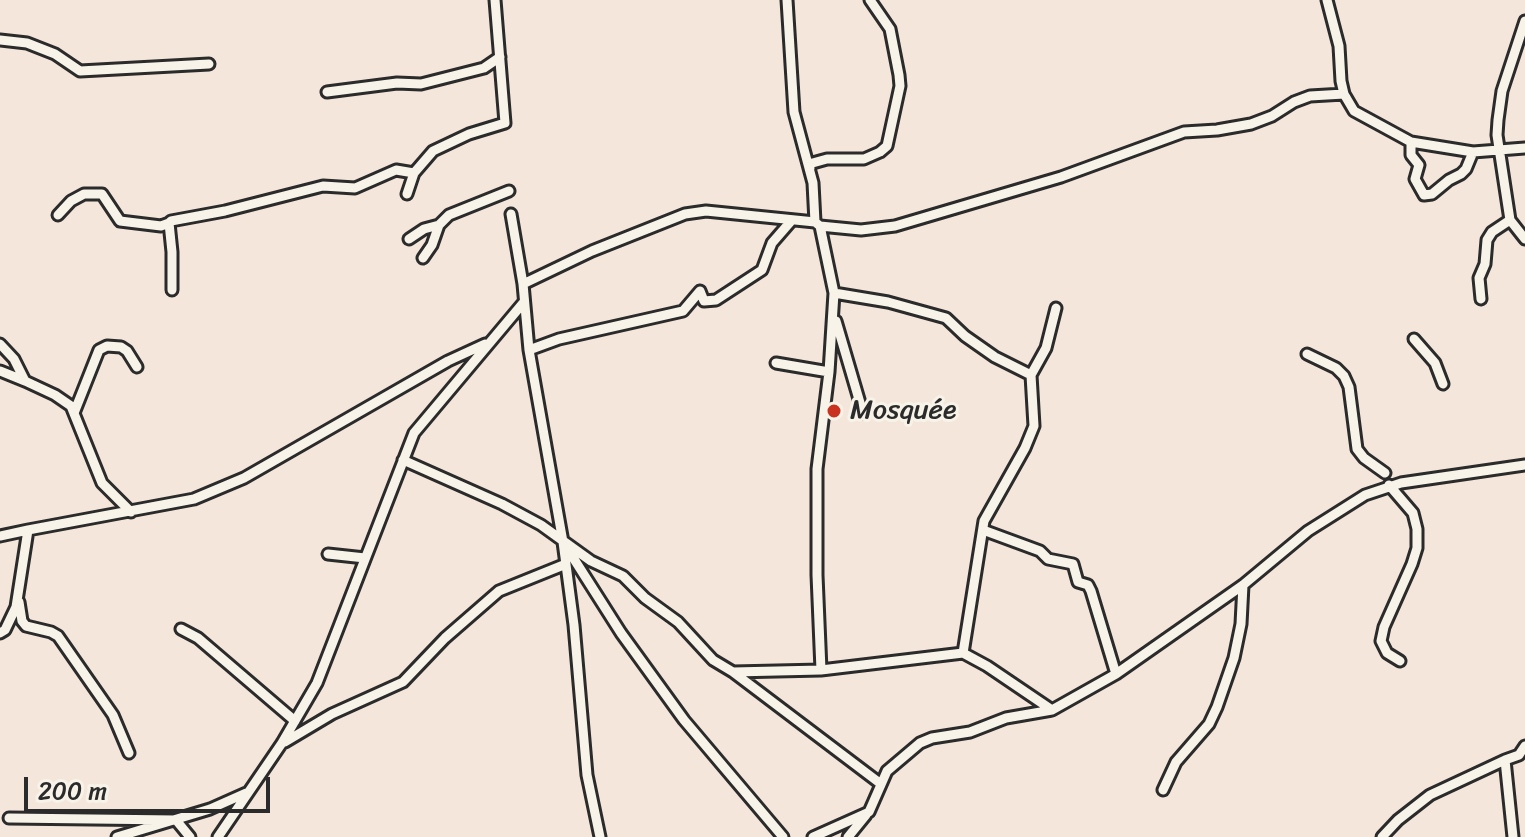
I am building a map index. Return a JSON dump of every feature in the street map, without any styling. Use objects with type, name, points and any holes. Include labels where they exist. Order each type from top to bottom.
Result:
[{"type":"street","points":[[407,194],[414,173],[436,149],[469,134],[505,123],[495,0]]},
{"type":"street","points":[[787,0],[794,112],[813,183]]},
{"type":"street","points":[[821,670],[817,469],[829,372],[834,293],[818,224],[809,164],[827,159],[864,159],[883,150],[889,140],[900,86],[899,75],[890,29],[870,0]]},
{"type":"street","points":[[1327,0],[1339,46],[1344,94],[1354,111],[1411,142],[1473,152],[1525,148]]},
{"type":"street","points":[[1525,21],[1502,91],[1497,135],[1510,220],[1525,239]]},
{"type":"street","points":[[0,40],[27,43],[55,54],[80,71],[209,64]]},
{"type":"street","points":[[327,92],[397,83],[421,84],[484,68],[500,57]]},
{"type":"street","points":[[523,284],[605,245],[685,214],[706,211],[861,230],[895,226],[1061,177],[1184,132],[1251,124],[1310,96],[1344,94]]},
{"type":"street","points":[[1411,142],[1411,155],[1419,165],[1415,179],[1424,195],[1432,194],[1461,174],[1473,152]]},
{"type":"street","points":[[58,215],[71,201],[84,194],[102,194],[120,221],[161,226],[323,186],[355,188],[396,170],[414,173]]},
{"type":"street","points":[[423,258],[432,245],[439,225],[449,215],[509,191]]},
{"type":"street","points":[[511,214],[523,284],[529,350],[563,542],[574,625],[587,775],[600,837]]},
{"type":"street","points":[[529,350],[559,339],[683,311],[700,291],[704,301],[716,300],[762,270],[772,243],[792,220]]},
{"type":"street","points":[[1481,299],[1479,278],[1485,264],[1487,240],[1492,232],[1510,220]]},
{"type":"street","points":[[169,223],[172,290]]},
{"type":"street","points":[[409,239],[424,229],[439,225]]},
{"type":"street","points":[[834,293],[888,302],[946,318],[995,357],[1031,375]]},
{"type":"street","points":[[218,837],[282,743],[327,660],[414,433],[524,302]]},
{"type":"street","points":[[963,653],[988,511],[1025,448],[1034,426],[1031,375],[1046,348],[1056,308]]},
{"type":"street","points":[[834,314],[863,413]]},
{"type":"street","points":[[1414,339],[1435,363],[1443,384]]},
{"type":"street","points":[[0,536],[194,499],[244,478],[448,361],[488,343]]},
{"type":"street","points":[[0,344],[14,359],[25,381]]},
{"type":"street","points":[[74,413],[99,350],[107,346],[121,347],[137,367]]},
{"type":"street","points":[[1307,354],[1336,368],[1344,376],[1349,387],[1357,449],[1385,473]]},
{"type":"street","points":[[776,363],[829,372]]},
{"type":"street","points":[[0,371],[55,395],[71,406],[102,483],[131,512]]},
{"type":"street","points":[[403,460],[502,504],[541,525],[591,561],[623,576],[645,598],[678,622],[713,660],[881,784]]},
{"type":"street","points":[[848,837],[869,812],[887,771],[920,743],[970,732],[1006,718],[1052,710],[1116,674],[1243,585],[1308,531],[1365,495],[1389,485],[1525,465]]},
{"type":"street","points":[[1389,485],[1406,502],[1417,529],[1414,556],[1381,641],[1387,653],[1400,661]]},
{"type":"street","points":[[0,633],[10,621],[19,595],[28,530]]},
{"type":"street","points":[[983,530],[1040,551],[1048,559],[1073,564],[1078,582],[1088,585],[1091,591],[1116,674]]},
{"type":"street","points":[[563,542],[621,633],[684,720],[783,837]]},
{"type":"street","points":[[328,554],[365,558]]},
{"type":"street","points":[[282,743],[332,714],[403,682],[445,638],[499,591],[566,564]]},
{"type":"street","points":[[1163,790],[1176,762],[1209,724],[1217,707],[1234,658],[1241,624],[1243,585]]},
{"type":"street","points":[[19,595],[22,621],[26,626],[58,636],[113,715],[129,753]]},
{"type":"street","points":[[181,629],[198,638],[295,721]]},
{"type":"street","points":[[733,672],[821,670],[963,653],[1052,710]]},
{"type":"street","points":[[1382,837],[1430,795],[1519,755],[1525,746]]},
{"type":"street","points":[[1505,760],[1513,837]]},
{"type":"street","points":[[117,837],[210,809],[247,792]]},
{"type":"street","points":[[813,837],[869,812]]},
{"type":"street","points":[[9,818],[176,820],[190,837]]},
{"type":"street","points":[[121,818],[134,830]]},
{"type":"place","name":"Mosquée","points":[[834,411]]}]
